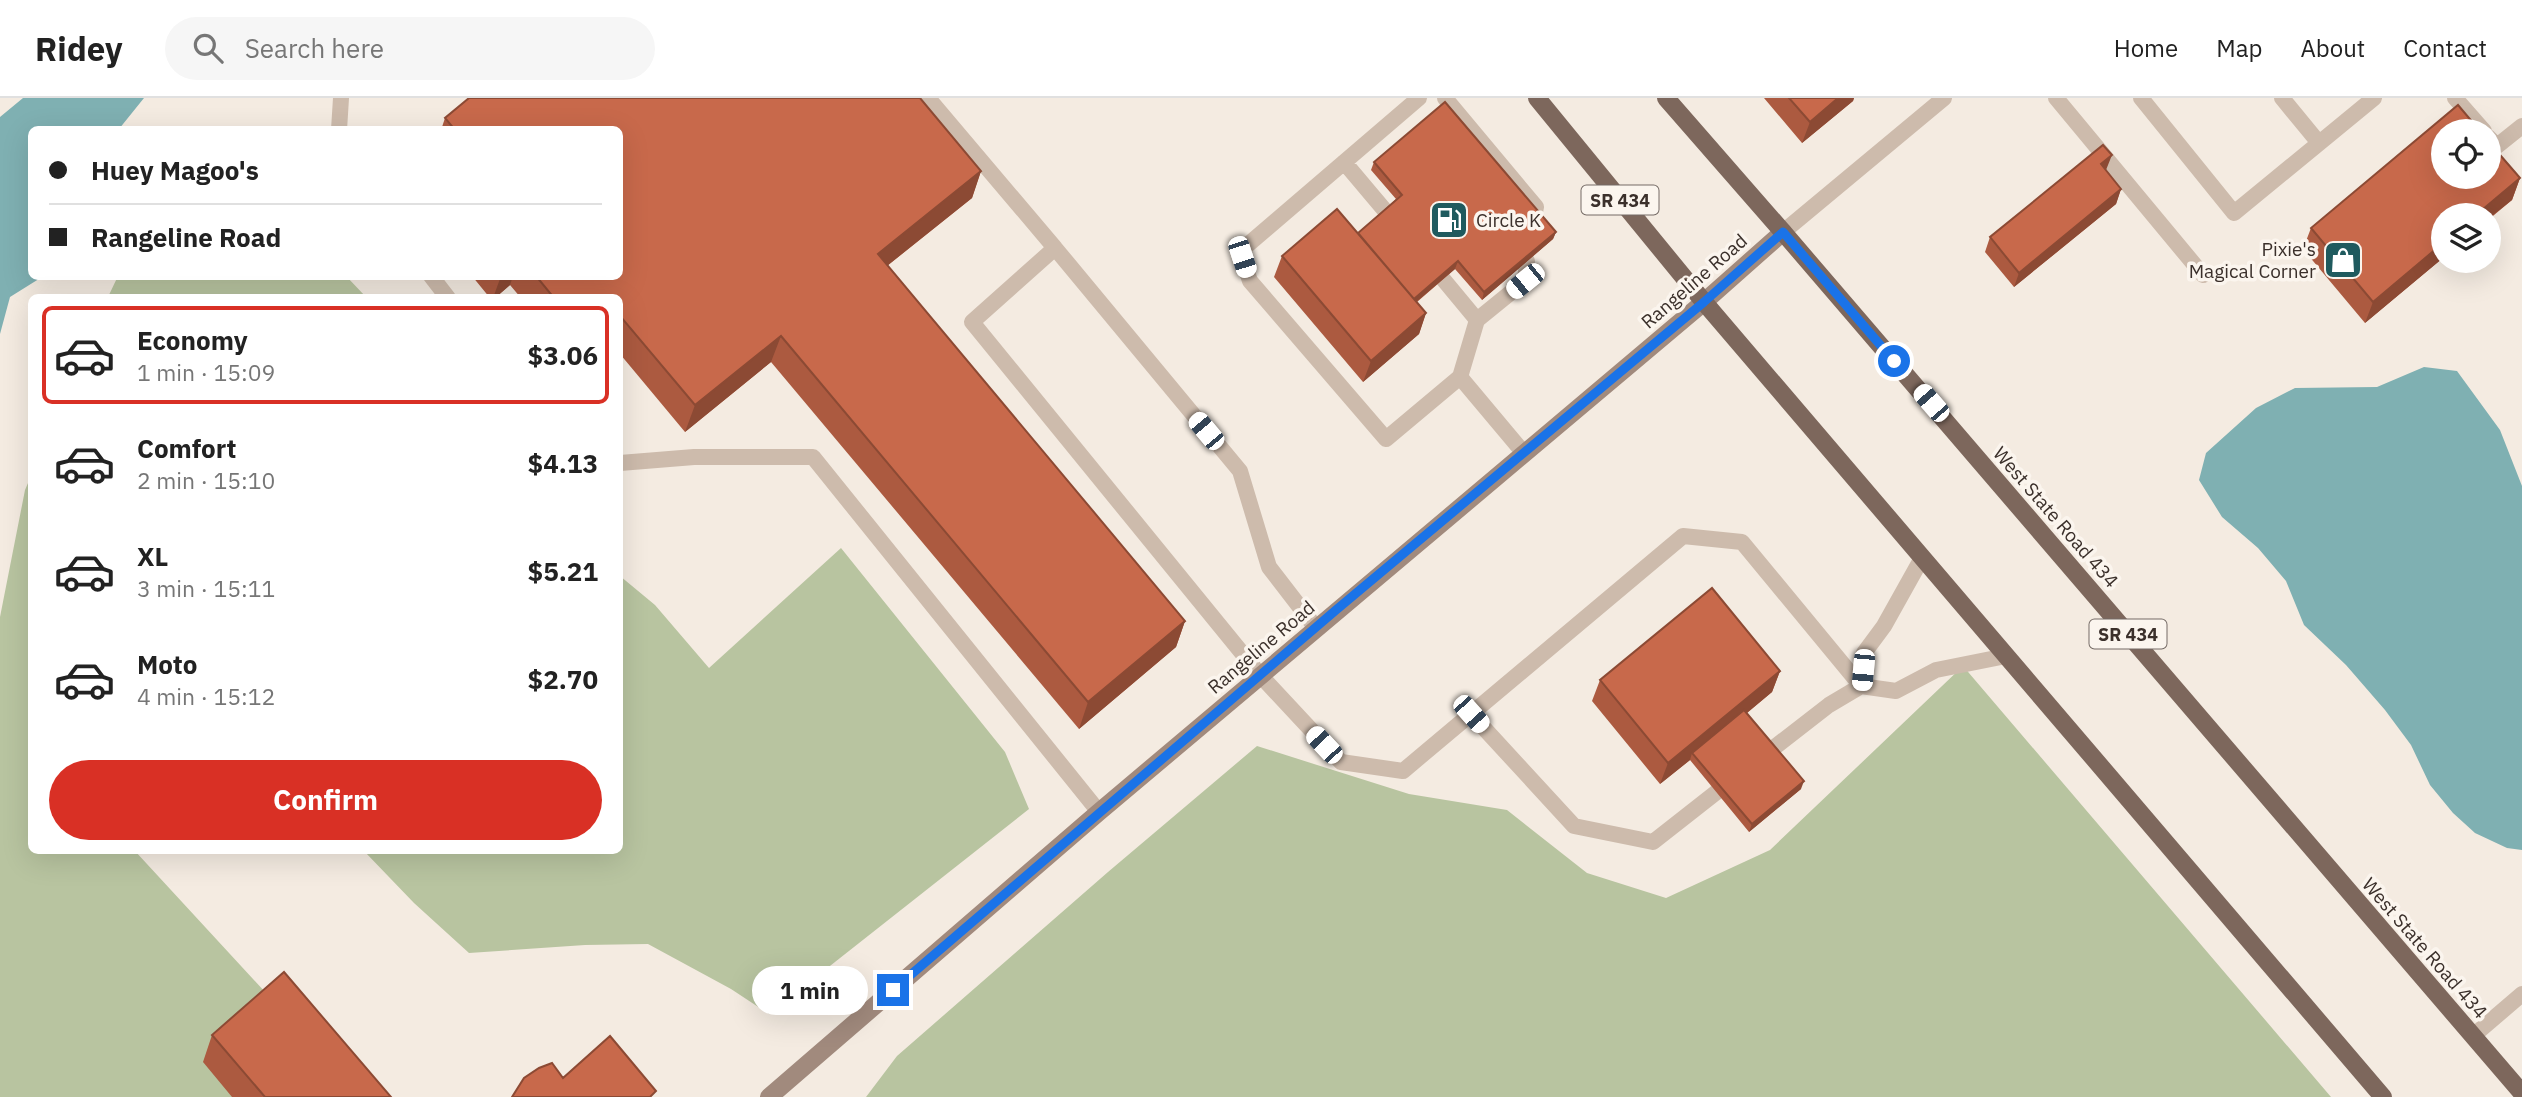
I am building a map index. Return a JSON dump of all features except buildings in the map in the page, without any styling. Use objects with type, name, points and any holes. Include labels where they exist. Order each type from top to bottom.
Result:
[{"type":"main road","name":"SR 434","points":[[1536,98],[1704,302],[2383,1097]]},
{"type":"main road","name":"West State Road 434","points":[[1666,98],[2522,1093]]},
{"type":"street","name":"Rangeline Road","points":[[769,1097],[1099,812],[1704,302],[1783,232]]},
{"type":"lane","points":[[339,126],[341,98]]},
{"type":"lane","points":[[928,98],[1240,471],[1269,566],[1315,628]]},
{"type":"lane","points":[[1419,98],[1244,248],[1242,257],[1250,281],[1386,439],[1460,377],[1478,320],[1525,281],[1527,261]]},
{"type":"lane","points":[[1445,98],[1524,199],[1536,207],[1534,217]]},
{"type":"lane","points":[[1783,232],[1944,98]]},
{"type":"lane","points":[[2056,98],[2203,275]]},
{"type":"lane","points":[[2141,98],[2234,213],[2374,98]]},
{"type":"lane","points":[[2282,98],[2319,143]]},
{"type":"lane","points":[[2455,98],[2473,119]]},
{"type":"lane","points":[[2501,143],[2522,126]]},
{"type":"lane","points":[[1344,162],[1387,213]]},
{"type":"lane","points":[[1055,248],[972,323],[1260,675],[1340,762],[1403,771],[1683,536],[1742,542],[1861,686]]},
{"type":"lane","points":[[1443,279],[1478,320]]},
{"type":"lane","points":[[434,280],[446,294]]},
{"type":"lane","points":[[1460,377],[1523,453]]},
{"type":"lane","points":[[623,463],[694,457],[813,457],[1099,812]]},
{"type":"lane","points":[[1861,686],[1864,653],[1884,626],[1922,558]]},
{"type":"lane","points":[[1471,714],[1574,826],[1653,842],[1829,705],[1861,686],[1896,691],[1936,670],[2006,656]]},
{"type":"lane","points":[[2473,1036],[2522,994]]},
{"type":"green space","points":[[116,280],[350,280],[363,294],[109,294]]},
{"type":"green space","points":[[28,483],[28,854],[138,854],[362,1097],[0,1097],[0,617]]},
{"type":"green space","points":[[841,548],[1005,752],[1029,809],[769,1014],[731,989],[648,944],[585,945],[469,953],[414,903],[367,854],[623,854],[623,578],[655,605],[709,668]]},
{"type":"green space","points":[[1963,666],[2331,1097],[866,1097],[897,1056],[1257,746],[1409,794],[1507,810],[1587,873],[1666,898],[1770,850]]},
{"type":"water","points":[[23,98],[144,98],[121,126],[28,126],[28,280],[37,280],[10,297],[0,334],[0,117]]},
{"type":"water","points":[[2424,367],[2457,371],[2500,430],[2522,486],[2522,850],[2507,848],[2475,833],[2453,813],[2430,785],[2411,745],[2385,710],[2346,665],[2304,625],[2286,581],[2258,548],[2222,517],[2199,480],[2206,453],[2256,408],[2295,388],[2377,387]]},
{"type":"place","name":"Circle K","points":[[1449,220]]},
{"type":"place","name":"Pixie's Magical Corner","points":[[2343,260]]},
{"type":"route","points":[[893,990],[1783,232],[1894,361]]}]
